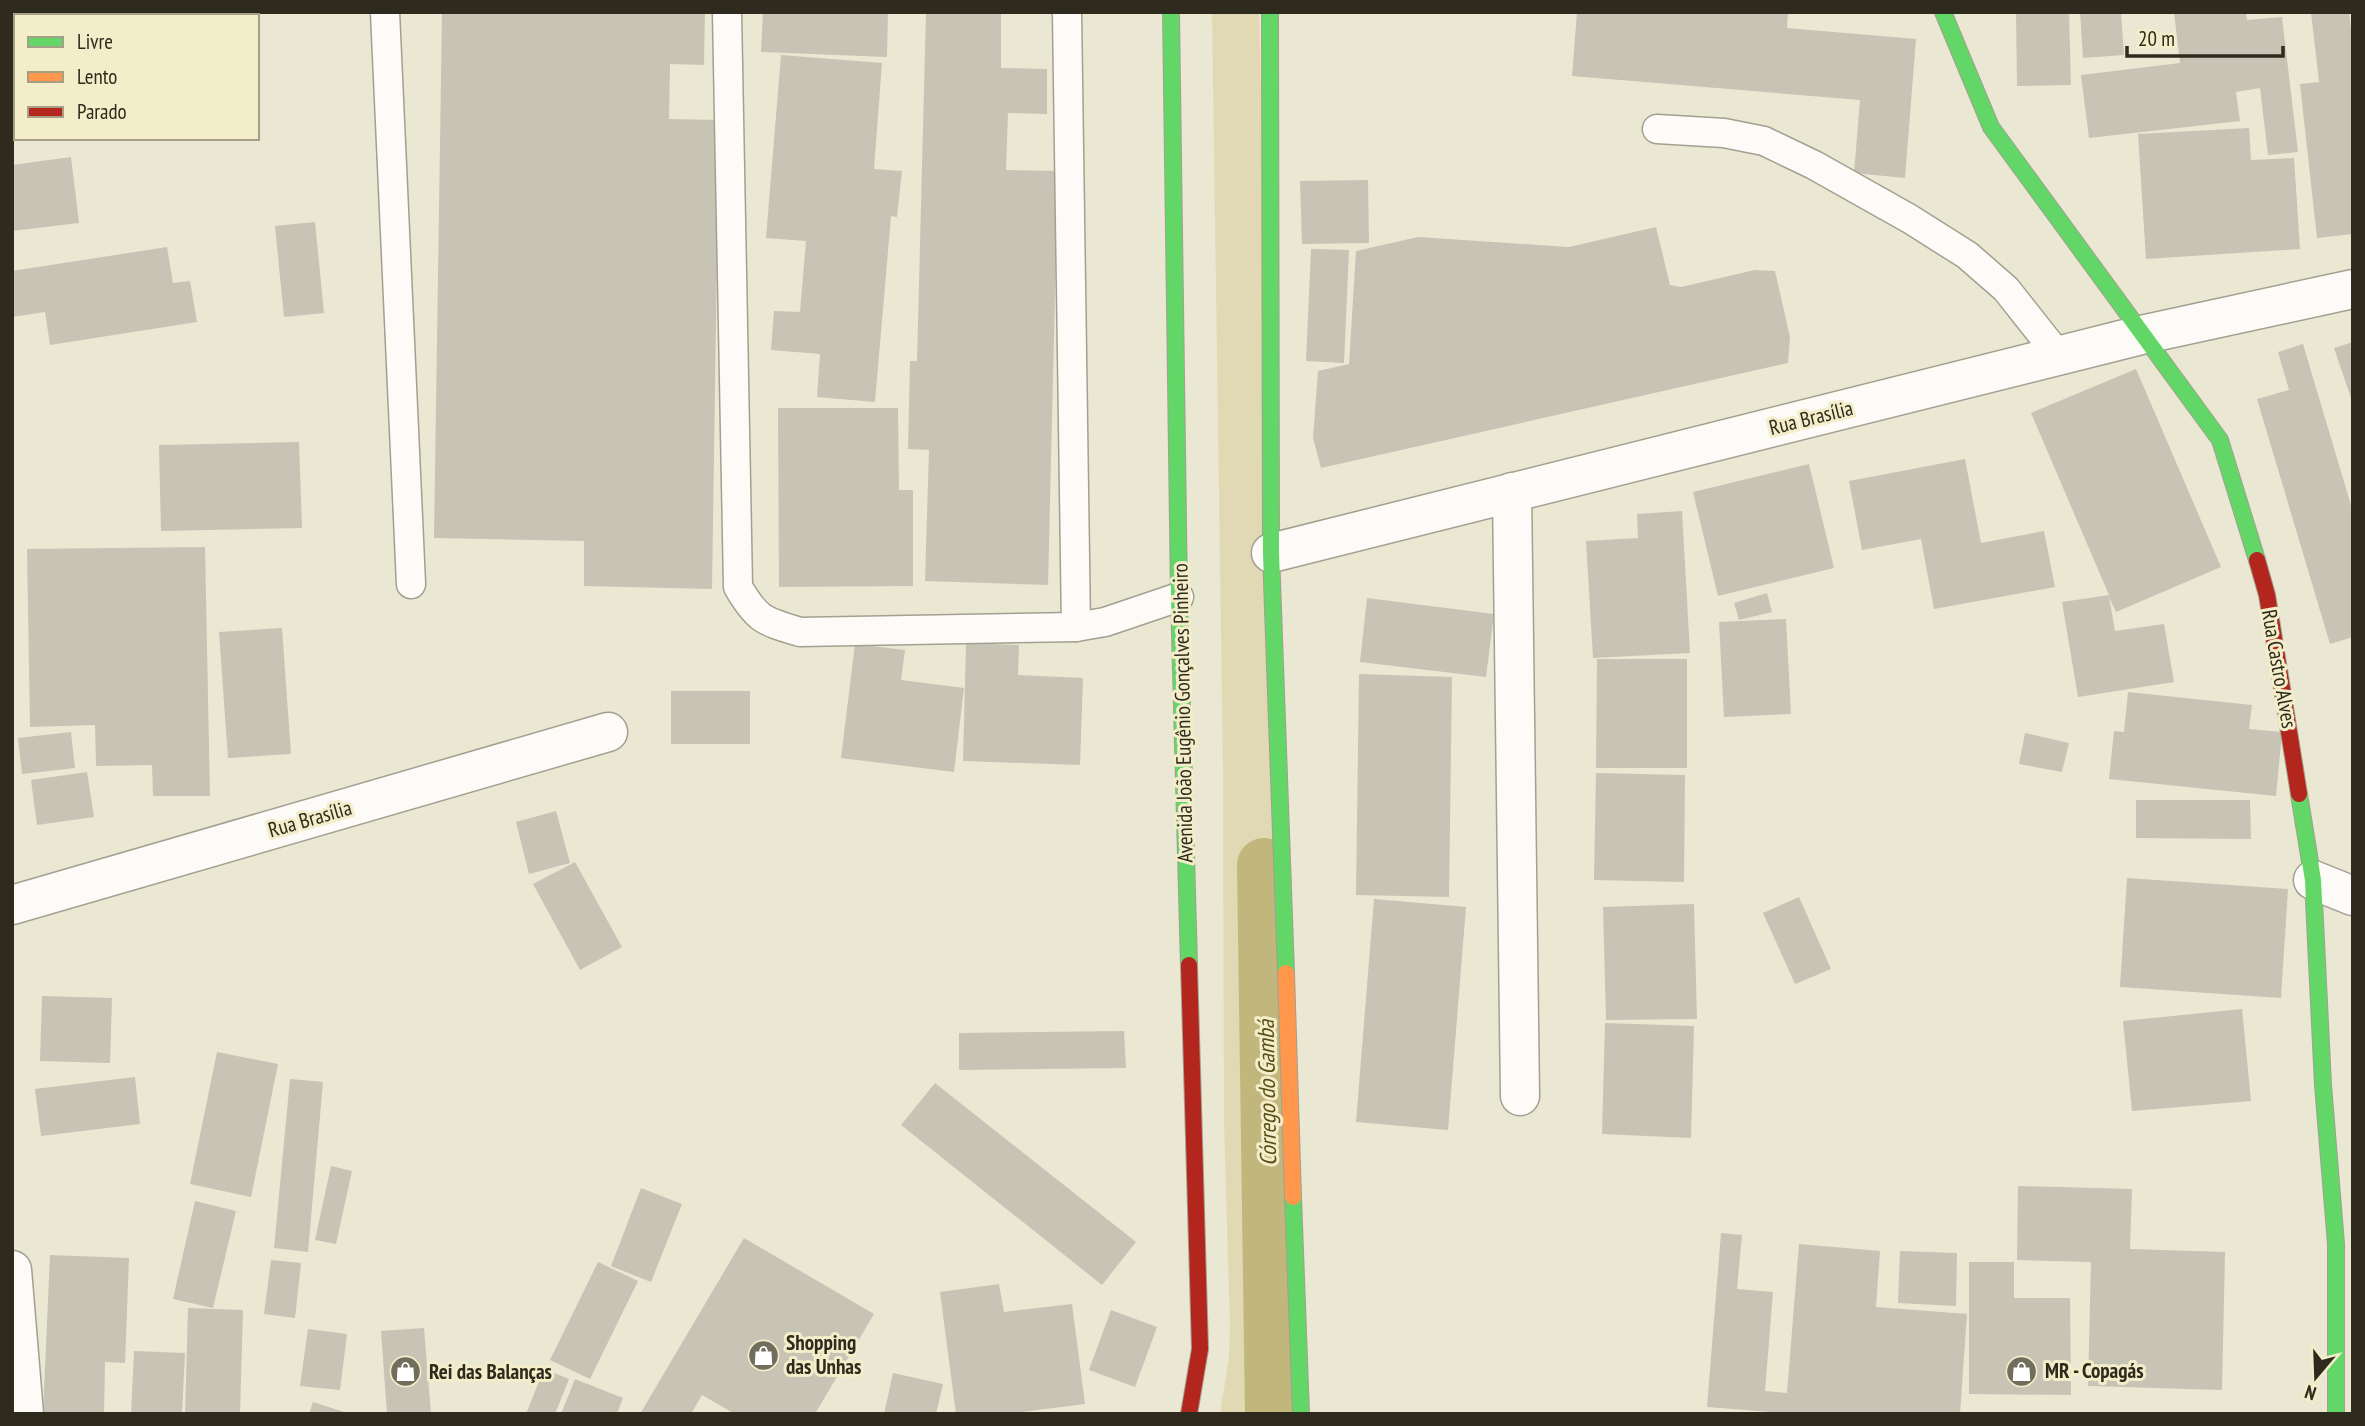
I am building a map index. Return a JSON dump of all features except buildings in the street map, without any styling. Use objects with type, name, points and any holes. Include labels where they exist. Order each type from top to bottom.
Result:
[{"type":"street","name":"Avenida João Eugênio Gonçalves Pinheiro","points":[[1171,12],[1180,597],[1200,1349],[1189,1414]]},
{"type":"street","points":[[1270,12],[1271,553],[1301,1414]]},
{"type":"street","name":"Rua Castro Alves","points":[[1943,12],[1991,127],[2220,440],[2267,596],[2313,880],[2323,1085],[2336,1244],[2336,1414]]},
{"type":"street","name":"Rua Brasília","points":[[1271,553],[2141,335],[2353,289]]},
{"type":"street","points":[[1512,492],[1520,1096]]},
{"type":"street","name":"Rua Brasília","points":[[12,905],[608,732]]},
{"type":"street","points":[[2313,880],[2353,896]]},
{"type":"street","points":[[12,1270],[24,1414]]},
{"type":"lane","points":[[385,12],[411,584]]},
{"type":"lane","points":[[727,12],[738,587],[752,611],[767,622],[800,632],[1076,627],[1105,622],[1180,597]]},
{"type":"lane","points":[[1067,12],[1076,627]]},
{"type":"lane","points":[[1657,129],[1724,132],[1764,141],[1814,165],[1898,212],[1967,255],[2006,289],[2059,356]]},
{"type":"shaded area","points":[[1212,12],[1259,12],[1294,1414],[1220,1414],[1229,1358],[1230,1326],[1224,1123],[1223,767]]},
{"type":"waterway","name":"Córrego do Gambá","points":[[1264,865],[1272,1414]]},
{"type":"traffic: fast","points":[[1171,12],[1179,597],[1189,965]]},
{"type":"traffic: fast","points":[[1270,12],[1271,553],[1286,973]]},
{"type":"traffic: fast","points":[[1943,12],[1991,127],[2220,440],[2257,560]]},
{"type":"traffic: fast","points":[[2299,794],[2313,880],[2323,1085],[2336,1244],[2336,1414]]},
{"type":"traffic: fast","points":[[1293,1197],[1301,1414]]},
{"type":"traffic: slow","points":[[1286,973],[1293,1197]]},
{"type":"traffic: jam","points":[[2257,560],[2267,595],[2299,794]]},
{"type":"traffic: jam","points":[[1189,965],[1200,1349],[1189,1414]]},
{"type":"place","name":"Shopping das Unhas","points":[[763,1355]]},
{"type":"place","name":"MR - Copagás","points":[[2022,1371]]},
{"type":"place","name":"Rei das Balanças","points":[[406,1372]]}]
